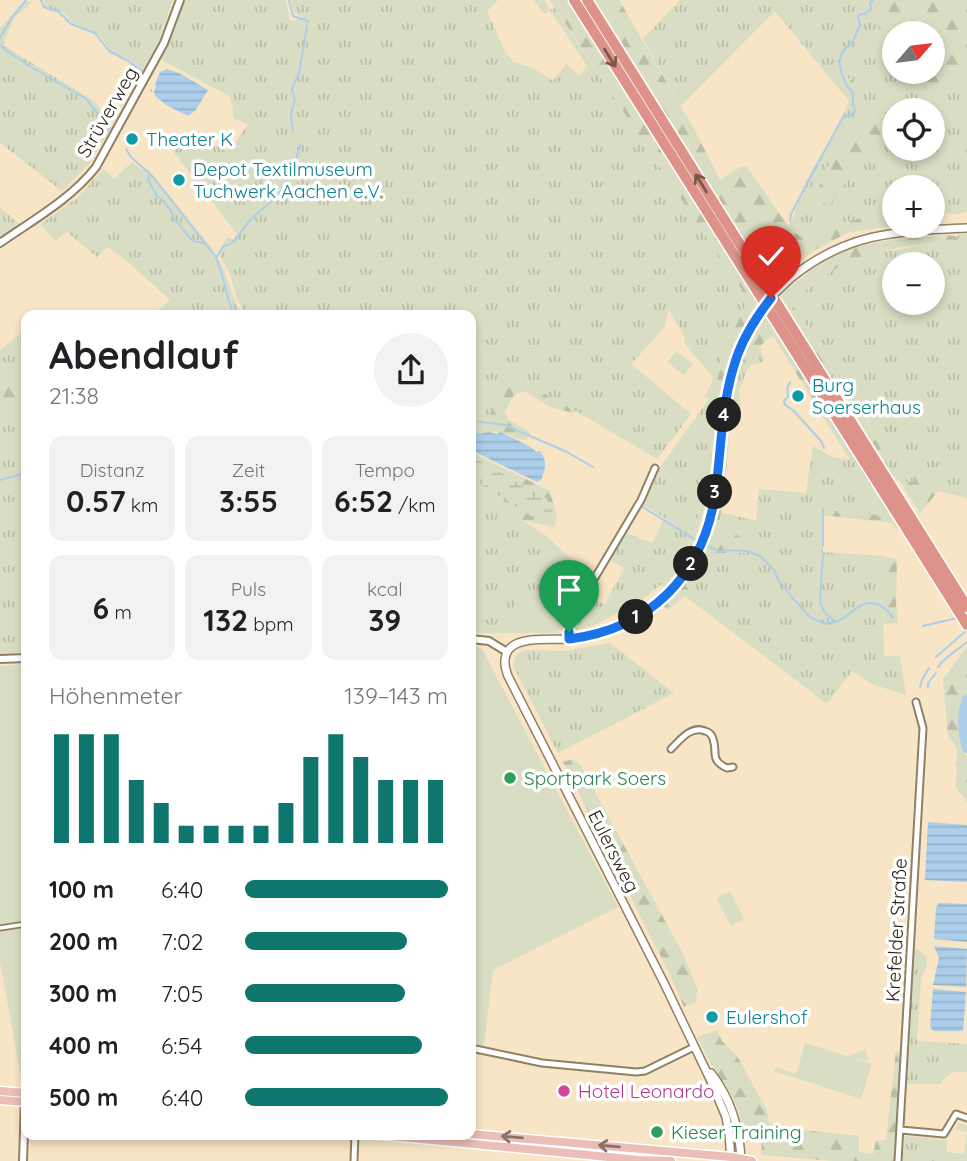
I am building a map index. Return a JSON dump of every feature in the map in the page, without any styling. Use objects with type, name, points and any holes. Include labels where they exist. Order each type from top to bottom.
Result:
[{"type":"highway","points":[[574,0],[909,523],[967,607]]},
{"type":"highway","points":[[587,0],[909,523],[967,625]]},
{"type":"main road","points":[[507,652],[512,646],[523,641],[569,639],[594,635],[616,627],[645,612],[675,586],[703,541],[714,498],[728,385],[739,350],[755,319],[791,278],[820,257],[862,239],[908,231],[967,228]]},
{"type":"main road","name":"Eulersweg","points":[[507,652],[505,666],[508,676],[702,1062],[726,1117],[731,1159]]},
{"type":"main road","name":"Eulersweg","points":[[702,1062],[730,1105],[738,1132],[741,1160]]},
{"type":"main road","points":[[0,1091],[21,1093]]},
{"type":"main road","points":[[0,1100],[21,1102]]},
{"type":"main road","points":[[476,1134],[752,1161]]},
{"type":"main road","points":[[432,1140],[671,1161]]},
{"type":"street","name":"Strüverweg","points":[[0,243],[78,187],[96,167],[164,43],[180,0]]},
{"type":"street","points":[[569,639],[571,618],[641,500],[655,468]]},
{"type":"street","points":[[476,640],[489,641],[507,652]]},
{"type":"street","points":[[0,659],[21,658]]},
{"type":"street","name":"Krefelder Straße","points":[[898,1161],[923,728],[916,702]]},
{"type":"street","points":[[671,749],[689,732],[702,730],[714,740],[718,762],[727,768],[733,766]]},
{"type":"street","points":[[0,928],[21,925]]},
{"type":"street","points":[[476,1049],[542,1063],[636,1072],[694,1047]]},
{"type":"street","points":[[901,1130],[944,1134],[956,1114],[967,1118]]},
{"type":"street","points":[[23,1161],[24,1140]]},
{"type":"street","points":[[354,1161],[355,1140]]},
{"type":"green space","points":[[44,0],[173,0],[158,42],[143,71],[129,60],[110,51],[96,33],[72,22],[63,12],[50,9]]},
{"type":"green space","points":[[183,0],[286,0],[290,21],[304,18],[294,12],[291,0],[498,0],[487,11],[506,54],[514,62],[533,68],[553,81],[566,64],[579,76],[587,66],[550,10],[554,7],[741,288],[745,306],[722,356],[716,387],[710,398],[718,400],[710,474],[705,473],[693,537],[660,585],[638,603],[590,627],[576,630],[575,624],[589,598],[605,604],[624,568],[610,560],[626,533],[652,543],[665,518],[641,504],[656,473],[709,399],[704,396],[713,377],[685,344],[684,336],[669,310],[664,328],[631,364],[691,414],[657,459],[537,390],[499,359],[501,374],[492,393],[496,397],[490,415],[476,419],[476,310],[244,310],[218,252],[227,238],[234,239],[237,234],[173,151],[181,140],[187,145],[190,141],[195,145],[203,141],[229,150],[248,125],[233,118],[229,96],[160,59]]},
{"type":"green space","points":[[534,0],[544,0],[550,10],[544,14]]},
{"type":"green space","points":[[550,0],[567,0],[757,302],[733,349],[718,400],[710,398],[716,387],[722,356],[745,306],[741,288]]},
{"type":"green space","points":[[595,0],[619,0],[694,129],[720,180],[742,166],[747,167],[788,226],[803,239],[837,225],[882,215],[882,228],[849,232],[813,251],[772,283]]},
{"type":"green space","points":[[680,0],[862,0],[876,17],[882,40],[882,84],[929,84],[928,98],[882,98],[882,111],[879,110],[867,117],[826,169],[816,198],[830,206],[843,185],[882,141],[882,161],[945,161],[945,153],[955,150],[967,158],[967,212],[945,213],[945,175],[882,175],[882,214],[847,222],[803,239],[788,226],[808,177],[845,112],[854,84],[840,70],[823,70],[775,11],[681,106],[643,39]]},
{"type":"green space","points":[[862,0],[967,0],[967,65],[952,79],[941,98],[928,98],[929,84],[945,84],[945,21],[882,21],[882,40],[876,17]]},
{"type":"green space","points":[[24,2],[32,2],[14,18],[3,45],[94,101],[113,124],[89,164],[62,191],[0,143],[0,28]]},
{"type":"green space","points":[[967,65],[967,149],[945,135],[945,98],[940,98],[952,79]]},
{"type":"green space","points":[[823,70],[840,70],[855,84],[850,102]]},
{"type":"green space","points":[[879,110],[882,111],[882,141],[843,185],[829,207],[815,198],[826,169],[867,117]]},
{"type":"green space","points":[[945,135],[967,149],[967,158],[955,150],[945,153]]},
{"type":"green space","points":[[132,162],[143,171],[147,169],[154,176],[213,250],[211,253],[223,268],[240,310],[159,310],[170,300],[122,257],[107,247],[97,257],[67,232],[55,241],[40,224],[77,198],[103,169],[114,179]]},
{"type":"green space","points":[[0,207],[20,225],[0,239]]},
{"type":"green space","points":[[967,234],[967,498],[938,491],[919,459],[914,481],[901,483],[891,473],[883,459],[886,459],[881,443],[845,390],[841,392],[828,373],[832,370],[824,352],[790,304],[825,276],[855,259],[876,253],[882,252],[924,245],[954,243],[958,239],[954,236]]},
{"type":"green space","points":[[945,235],[958,239],[955,243],[930,243],[885,250],[848,262],[825,275],[791,303],[823,352],[832,370],[828,373],[781,296],[816,267],[842,252],[885,241],[945,238]]},
{"type":"green space","points":[[766,315],[854,456],[850,460],[773,336],[762,344],[751,365],[738,366],[755,329]]},
{"type":"green space","points":[[21,333],[21,385],[18,387],[6,379],[0,381],[0,350]]},
{"type":"green space","points":[[760,347],[763,362],[751,365]]},
{"type":"green space","points":[[676,351],[693,364],[684,375],[667,362]]},
{"type":"green space","points":[[490,356],[499,359],[537,390],[576,411],[574,413],[550,407],[524,391],[514,395],[505,412],[509,420],[530,432],[526,441],[496,431],[476,434],[476,419],[490,415],[496,397],[492,394],[501,374],[488,369],[485,362]]},
{"type":"green space","points":[[751,365],[739,391],[740,414],[731,411],[726,475],[722,474],[725,431],[735,374],[738,366]]},
{"type":"green space","points":[[6,379],[18,387],[21,385],[21,406],[11,405],[5,397],[0,396],[0,381]]},
{"type":"green space","points":[[845,390],[881,443],[886,459],[883,459],[841,392]]},
{"type":"green space","points":[[21,395],[21,652],[0,654],[0,396]]},
{"type":"green space","points":[[813,446],[832,457],[850,460],[854,456],[862,469],[857,471],[884,516],[822,509],[823,552],[882,556],[884,656],[900,656],[906,695],[872,684],[852,671],[827,704],[685,596],[713,557],[722,529],[719,526],[721,512],[756,521],[759,489],[806,493]]},
{"type":"green space","points":[[476,454],[550,491],[557,517],[554,527],[521,520],[476,487]]},
{"type":"green space","points":[[476,459],[547,499],[554,518],[541,522],[476,481]]},
{"type":"green space","points":[[919,459],[938,491],[920,514],[901,483],[914,481],[912,468]]},
{"type":"green space","points":[[862,469],[897,529],[891,523],[822,515],[821,509],[884,516],[857,471]]},
{"type":"green space","points":[[705,473],[710,474],[701,521],[684,560],[664,587],[660,585],[674,569],[692,539]]},
{"type":"green space","points":[[722,474],[726,475],[719,526],[752,543],[748,553],[715,553],[687,594],[668,610],[662,606],[688,578],[704,553],[714,519]]},
{"type":"green space","points":[[476,487],[544,534],[587,573],[578,587],[585,591],[572,612],[516,600],[511,633],[476,633]]},
{"type":"green space","points":[[882,556],[897,559],[898,623],[884,624]]},
{"type":"green space","points":[[515,600],[572,612],[565,627],[554,633],[511,633]]},
{"type":"green space","points":[[610,643],[674,693],[558,753],[513,666],[516,655],[525,650],[564,651]]},
{"type":"green space","name":"Sportpark Soers","points":[[476,647],[482,649],[618,907],[493,970],[484,1045],[476,1044]]},
{"type":"green space","points":[[967,647],[967,719],[959,723],[967,759],[967,802],[956,787],[957,751],[948,736],[943,679]]},
{"type":"green space","points":[[21,664],[21,1077],[0,961],[0,666]]},
{"type":"green space","points":[[573,759],[581,766],[682,952],[697,988],[696,1002],[684,1007],[563,762]]},
{"type":"green space","points":[[730,891],[744,919],[731,926],[716,898]]},
{"type":"green space","points":[[914,947],[927,957],[927,966],[921,977],[917,1041],[967,1044],[967,1072],[951,1073],[940,1084],[907,1084]]},
{"type":"green space","points":[[717,1030],[722,1041],[737,1056],[767,1110],[769,1123],[783,1128],[859,1136],[859,1152],[873,1154],[876,1141],[886,1140],[896,1051],[903,1051],[894,1161],[834,1161],[761,1155],[762,1132],[743,1129],[728,1089],[697,1037]]},
{"type":"green space","points":[[805,1043],[850,1057],[866,1049],[868,1061],[851,1057],[872,1064],[861,1099],[774,1071],[776,1067],[796,1074]]},
{"type":"green space","points":[[959,1122],[967,1126],[967,1132],[956,1129]]},
{"type":"green space","points":[[967,1132],[967,1161],[902,1161],[905,1136],[947,1140],[947,1152],[964,1154]]},
{"type":"green space","points":[[476,1137],[719,1160],[653,1154],[640,1156],[468,1140],[476,1140]]},
{"type":"water","points":[[167,69],[208,90],[195,111],[188,116],[155,96],[155,85],[160,72]]},
{"type":"water","points":[[500,432],[537,452],[540,451],[545,465],[541,480],[537,482],[476,452],[476,434]]},
{"type":"water","points":[[928,822],[967,825],[967,882],[925,880]]},
{"type":"water","points":[[939,903],[967,904],[967,942],[934,939],[936,908]]},
{"type":"water","points":[[934,946],[967,949],[966,987],[933,985],[939,958]]},
{"type":"water","points":[[933,989],[966,992],[963,1031],[933,1031],[930,1026]]},
{"type":"waterway","points":[[0,38],[26,0]]},
{"type":"waterway","points":[[41,0],[44,7],[58,11],[71,24],[95,33],[109,51],[143,72]]},
{"type":"waterway","points":[[289,0],[293,16],[308,22]]},
{"type":"waterway","points":[[790,221],[791,214],[843,117],[854,113],[853,93],[842,75],[839,61],[860,25],[858,17],[871,9],[870,3],[873,0]]},
{"type":"waterway","points":[[293,132],[291,114],[295,99],[292,91],[299,73],[307,26]]},
{"type":"waterway","points":[[0,44],[26,64],[85,98],[112,130]]},
{"type":"waterway","points":[[217,256],[281,191],[301,144]]},
{"type":"waterway","points":[[126,149],[153,177],[216,257],[233,310]]},
{"type":"waterway","points":[[149,176],[148,180],[157,196],[170,209],[190,238],[204,243]]},
{"type":"waterway","points":[[790,382],[785,405],[793,410],[821,441],[824,448]]},
{"type":"waterway","points":[[476,421],[505,425],[567,452],[593,467]]},
{"type":"waterway","points":[[0,480],[21,474]]},
{"type":"waterway","points":[[641,506],[699,542]]},
{"type":"waterway","points":[[823,509],[823,546]]},
{"type":"waterway","points":[[704,544],[720,552],[746,551],[760,556],[774,570],[794,600],[816,620],[828,623],[837,621],[866,603],[885,608],[893,618]]},
{"type":"waterway","points":[[823,553],[820,602],[825,613],[835,621]]},
{"type":"waterway","points":[[923,626],[957,618]]},
{"type":"waterway","points":[[936,657],[967,630]]},
{"type":"waterway","points":[[938,667],[967,642]]},
{"type":"waterway","points":[[920,687],[929,668]]},
{"type":"waterway","points":[[928,687],[936,673]]},
{"type":"waterway","points":[[967,700],[963,724],[967,748]]},
{"type":"waterway","points":[[963,729],[967,733]]},
{"type":"place","name":"Theater K","points":[[132,139]]},
{"type":"place","name":"Depot Textilmuseum Tuchwerk Aachen e.V.","points":[[179,180]]},
{"type":"place","name":"Burg Soerserhaus","points":[[798,396]]},
{"type":"place","name":"Sportpark Soers","points":[[510,778]]},
{"type":"place","name":"Eulershof","points":[[712,1017]]},
{"type":"place","name":"Hotel Leonardo","points":[[564,1091]]},
{"type":"place","name":"Kieser Training","points":[[657,1132]]},
{"type":"route","points":[[569,632],[569,639],[594,635],[635,618],[664,597],[694,560],[705,537],[714,498],[728,385],[743,342],[755,319],[771,298]]}]
